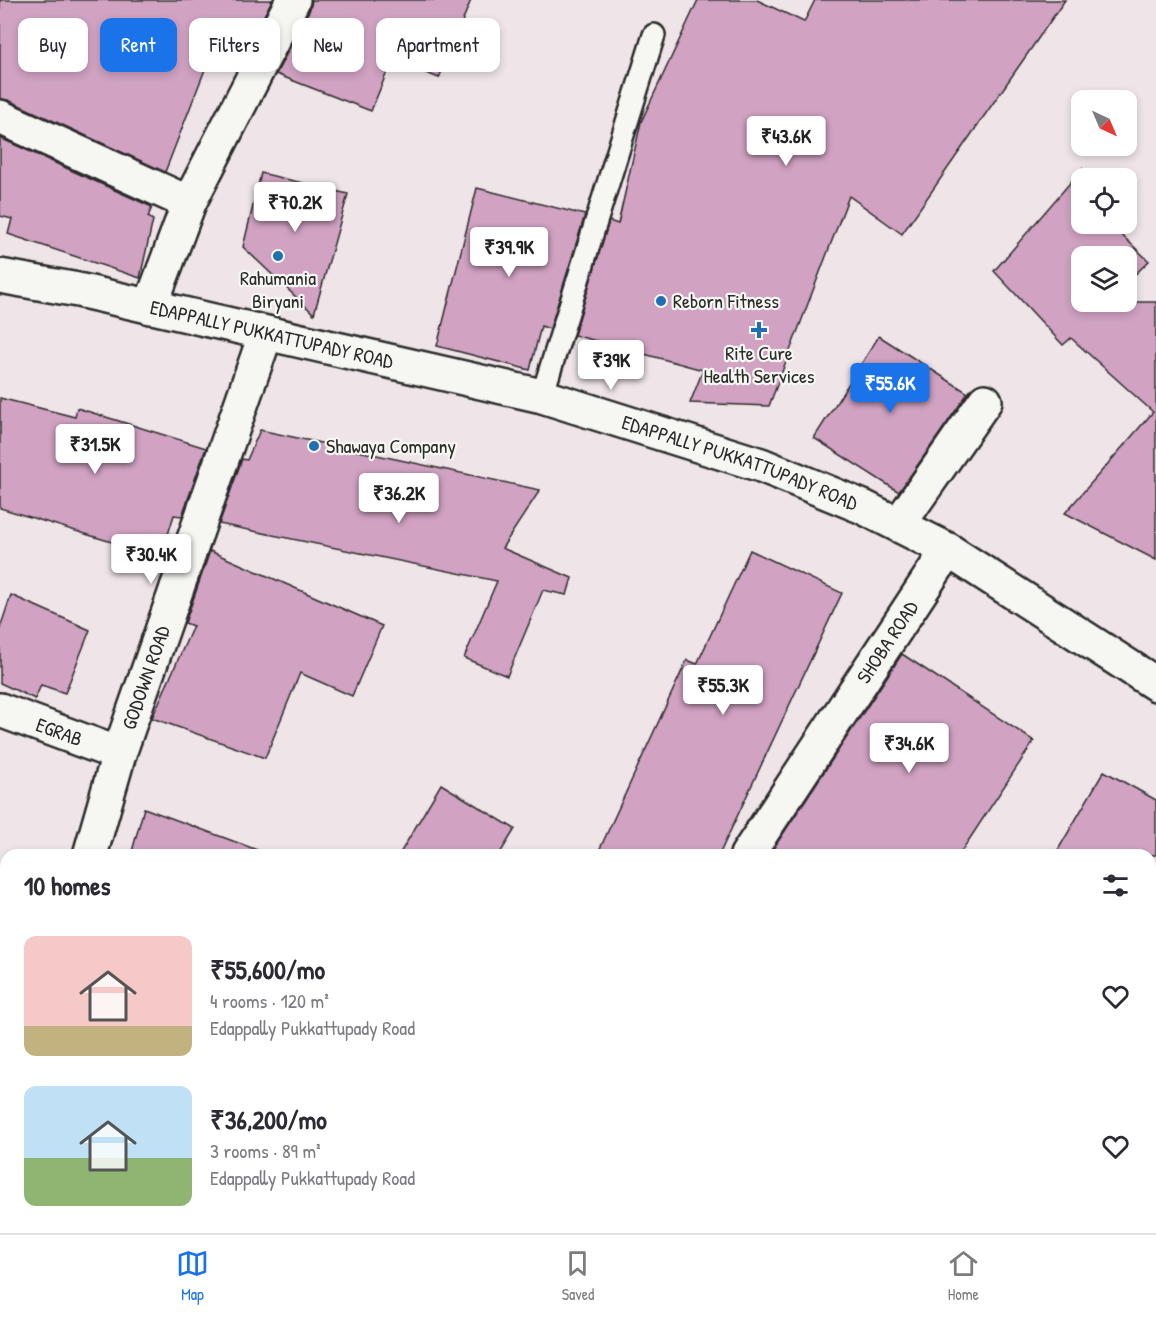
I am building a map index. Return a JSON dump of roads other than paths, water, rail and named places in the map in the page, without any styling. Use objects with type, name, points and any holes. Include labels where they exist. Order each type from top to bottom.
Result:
[{"type":"street","points":[[150,307],[189,203],[293,0]]},
{"type":"street","points":[[0,117],[189,203]]},
{"type":"street","name":"EDAPPALLY PUKKATTUPADY ROAD","points":[[0,276],[78,290],[542,396],[761,465],[899,524],[948,550],[1156,684]]},
{"type":"street","name":"GODOWN ROAD","points":[[92,849],[119,754],[266,333]]},
{"type":"street","points":[[899,524],[985,401]]},
{"type":"street","name":"SHOBA ROAD","points":[[751,849],[948,550]]},
{"type":"street","name":"EGRAB","points":[[0,710],[119,754]]},
{"type":"lane","points":[[542,396],[654,35]]},
{"type":"place","name":"Rahumania Biryani","points":[[278,256]]},
{"type":"place","name":"Reborn Fitness","points":[[661,301]]},
{"type":"place","name":"Rite Cure Health Services","points":[[759,330]]},
{"type":"place","name":"Shawaya Company","points":[[314,446]]}]
